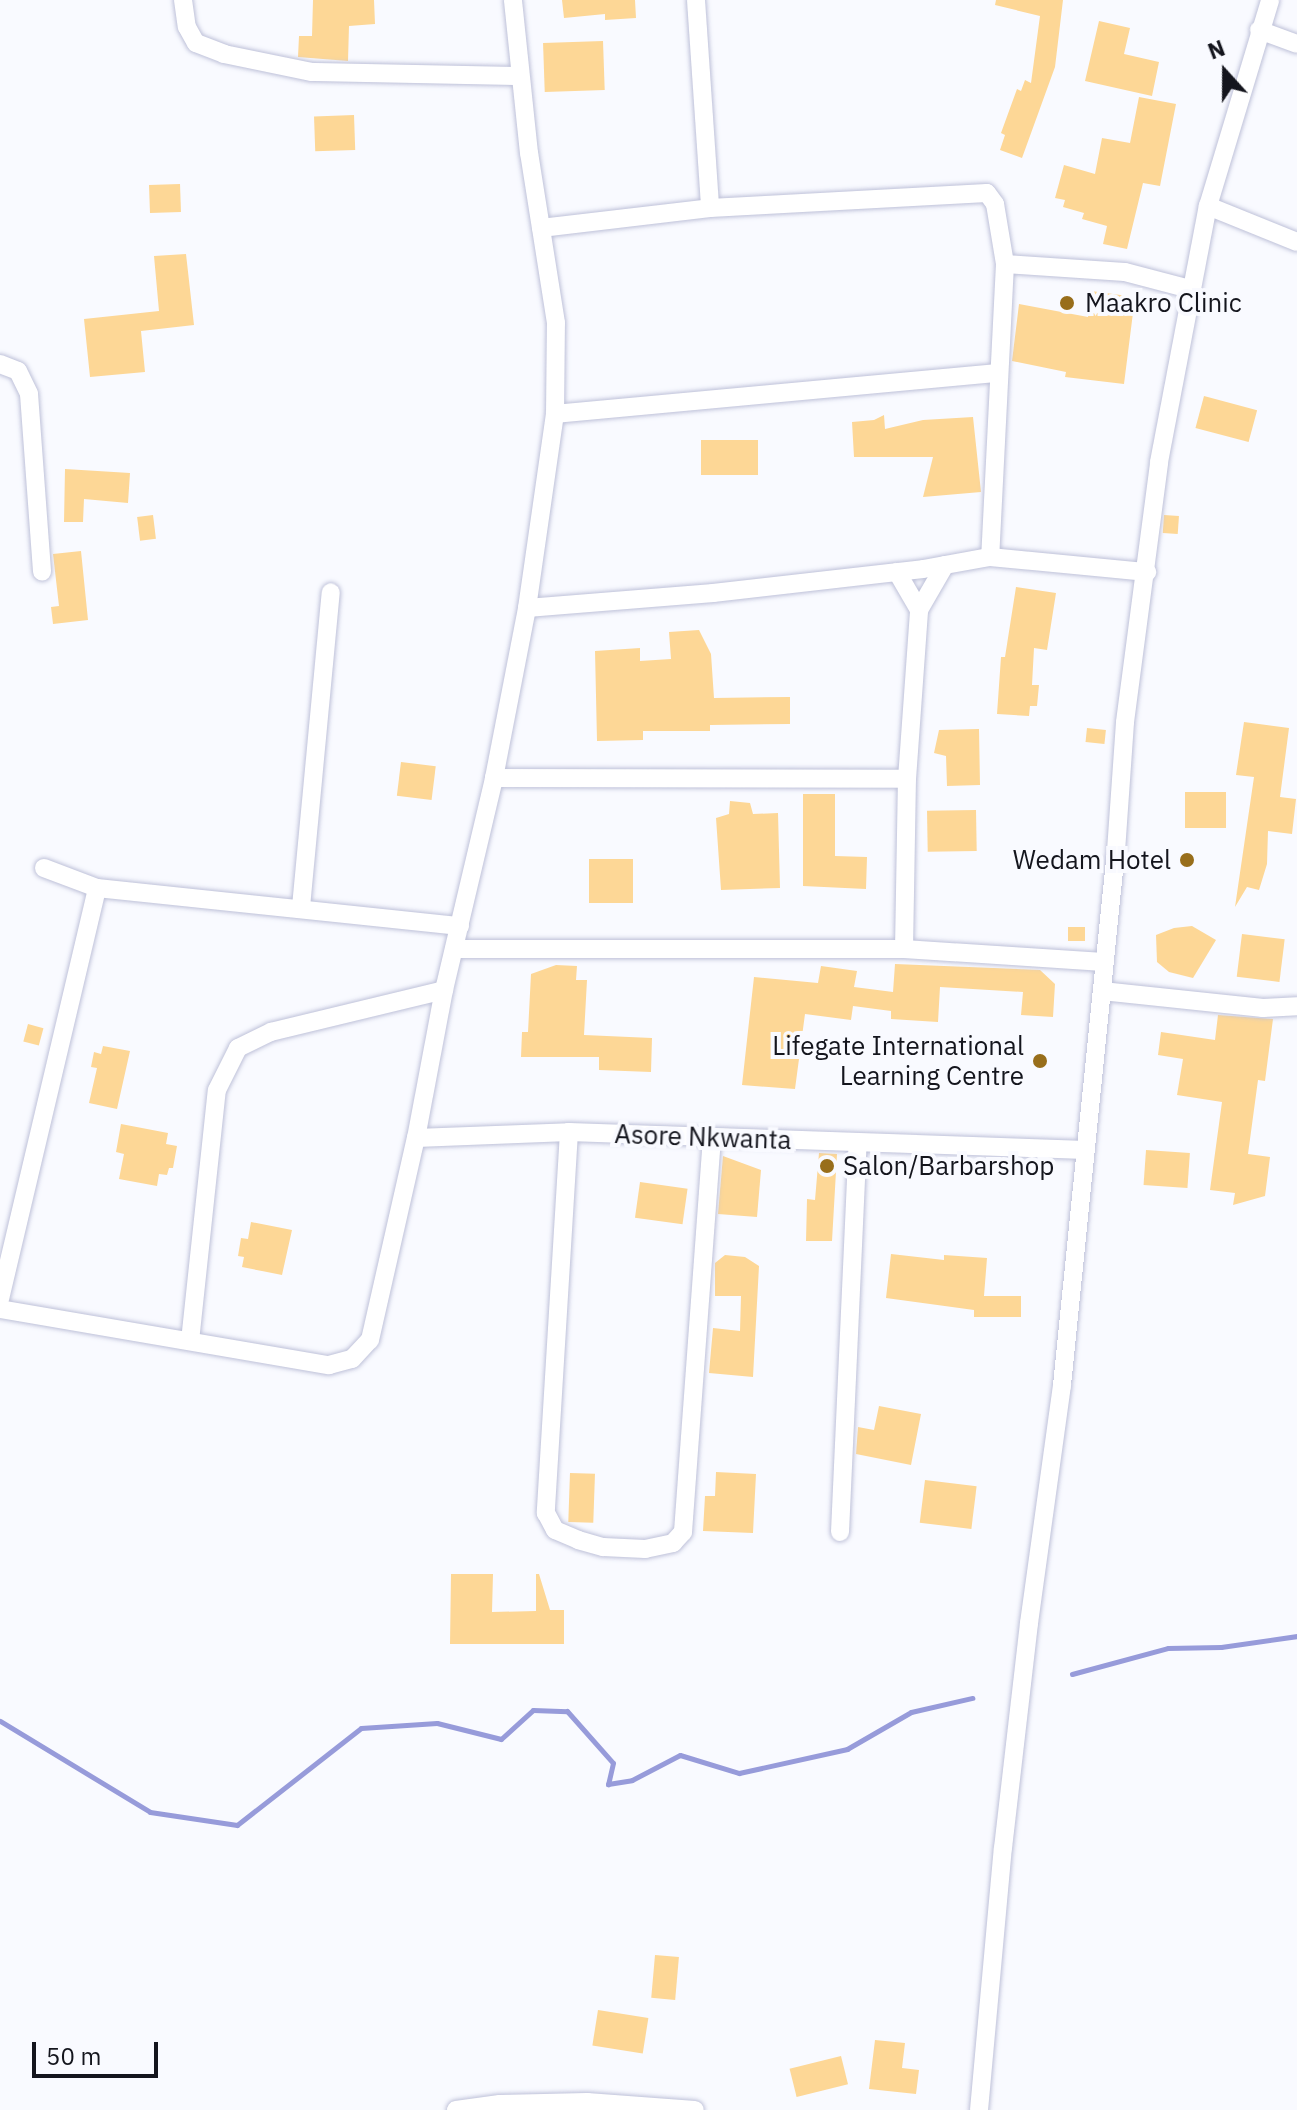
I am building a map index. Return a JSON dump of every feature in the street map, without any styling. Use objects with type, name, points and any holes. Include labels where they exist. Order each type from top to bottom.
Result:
[{"type":"street","points":[[183,0],[187,27],[196,43],[224,54],[312,72],[519,76]]},
{"type":"street","points":[[0,1309],[329,1365],[352,1359],[363,1351],[370,1340],[416,1138],[444,990],[494,778],[527,608],[555,414],[556,323],[519,76],[513,0]]},
{"type":"street","points":[[696,0],[710,208]]},
{"type":"street","points":[[979,2110],[1003,1848],[1029,1623],[1062,1385],[1102,991],[1125,722],[1159,462],[1208,206],[1270,0]]},
{"type":"street","points":[[1259,30],[1297,44]]},
{"type":"street","points":[[541,228],[710,208],[987,193],[995,204],[1005,264],[997,373],[990,557]]},
{"type":"street","points":[[1208,206],[1297,242]]},
{"type":"street","points":[[1005,264],[1125,272],[1190,289]]},
{"type":"street","points":[[0,364],[18,371],[29,394],[42,572]]},
{"type":"street","points":[[555,414],[997,373]]},
{"type":"street","points":[[527,608],[713,593],[897,572],[990,557],[1147,572]]},
{"type":"street","points":[[904,949],[907,779],[919,610],[945,565]]},
{"type":"street","points":[[897,572],[919,610]]},
{"type":"street","points":[[301,907],[331,592]]},
{"type":"street","points":[[494,778],[907,779]]},
{"type":"street","points":[[44,868],[97,888],[460,926]]},
{"type":"street","points":[[0,1299],[97,888]]},
{"type":"street","points":[[454,949],[904,949],[1104,962]]},
{"type":"street","points":[[190,1341],[217,1090],[238,1048],[271,1032],[444,990]]},
{"type":"street","points":[[1102,991],[1263,1008],[1297,1006]]},
{"type":"street","points":[[569,1132],[546,1513],[555,1530],[578,1540],[603,1547],[645,1549],[673,1543],[683,1532],[712,1137]]},
{"type":"street","name":"Asore Nkwanta","points":[[416,1138],[569,1132],[1086,1150]]},
{"type":"street","points":[[840,1532],[858,1143]]},
{"type":"street","points":[[456,2110],[500,2104],[587,2102],[695,2110]]},
{"type":"building","points":[[313,0],[374,0],[375,24],[349,26],[348,61],[298,57],[299,36],[312,36]]},
{"type":"building","points":[[562,0],[635,0],[636,18],[605,20],[605,14],[564,18]]},
{"type":"building","points":[[996,0],[1063,0],[1055,67],[1022,158],[1000,150],[1005,135],[1001,133],[1017,89],[1021,91],[1025,80],[1031,83],[1040,16],[995,5]]},
{"type":"building","points":[[1099,21],[1130,28],[1124,54],[1159,62],[1152,96],[1085,81]]},
{"type":"building","points":[[603,41],[605,90],[545,92],[543,43]]},
{"type":"building","points":[[1139,97],[1176,104],[1160,186],[1143,183],[1127,249],[1103,244],[1107,226],[1082,219],[1084,213],[1063,207],[1065,200],[1055,198],[1064,165],[1095,174],[1102,138],[1130,143]]},
{"type":"building","points":[[354,115],[355,150],[315,151],[314,116]]},
{"type":"building","points":[[180,184],[181,212],[150,213],[149,185]]},
{"type":"building","points":[[186,254],[194,325],[141,331],[145,372],[90,377],[84,319],[159,311],[154,256]]},
{"type":"building","points":[[1091,291],[1135,297],[1124,384],[1065,377],[1066,372],[1012,361],[1019,304],[1088,317]]},
{"type":"building","points":[[1204,396],[1257,410],[1249,442],[1195,428]]},
{"type":"building","points":[[884,415],[885,429],[923,420],[973,417],[981,492],[923,497],[933,457],[854,457],[852,422],[874,420]]},
{"type":"building","points":[[701,440],[758,440],[758,475],[701,475]]},
{"type":"building","points":[[65,469],[130,473],[128,503],[84,499],[83,522],[64,522]]},
{"type":"building","points":[[153,515],[156,539],[140,541],[137,517]]},
{"type":"building","points":[[1164,515],[1179,516],[1178,534],[1163,533]]},
{"type":"building","points":[[81,551],[88,620],[53,624],[51,607],[59,606],[53,554]]},
{"type":"building","points":[[1016,587],[1056,593],[1047,650],[1034,648],[1032,685],[1039,685],[1037,706],[1030,706],[1029,716],[997,714],[1001,657],[1005,657]]},
{"type":"building","points":[[699,630],[711,654],[714,698],[790,697],[790,724],[710,725],[710,731],[643,731],[643,740],[597,741],[595,651],[640,648],[640,661],[671,659],[669,632]]},
{"type":"building","points":[[1244,722],[1289,728],[1280,797],[1296,799],[1292,834],[1268,831],[1267,864],[1259,890],[1247,887],[1235,907],[1254,777],[1236,775]]},
{"type":"building","points":[[1087,728],[1106,730],[1104,744],[1086,742]]},
{"type":"building","points":[[979,729],[980,785],[947,786],[946,756],[934,753],[939,730]]},
{"type":"building","points":[[401,762],[436,766],[432,800],[397,796]]},
{"type":"building","points":[[1185,792],[1226,792],[1226,828],[1185,828]]},
{"type":"building","points":[[803,794],[835,794],[835,856],[867,857],[866,889],[803,886]]},
{"type":"building","points":[[730,801],[750,803],[753,814],[778,813],[780,888],[721,890],[716,818],[729,814]]},
{"type":"building","points":[[976,810],[977,851],[928,852],[927,811]]},
{"type":"building","points":[[589,859],[633,859],[633,903],[589,903]]},
{"type":"building","points":[[1192,926],[1216,940],[1193,978],[1169,972],[1157,962],[1156,935],[1174,928]]},
{"type":"building","points":[[1068,927],[1085,927],[1085,941],[1068,941]]},
{"type":"building","points":[[1242,934],[1285,939],[1279,982],[1237,977]]},
{"type":"building","points":[[895,964],[1040,970],[1055,984],[1053,1017],[1021,1015],[1023,992],[940,987],[938,1022],[891,1019],[891,1011],[853,1006],[851,1020],[805,1014],[795,1089],[742,1085],[754,977],[818,983],[821,966],[857,971],[854,987],[893,992]]},
{"type":"building","points":[[556,965],[577,966],[576,980],[587,980],[584,1035],[652,1038],[651,1072],[599,1070],[599,1057],[521,1057],[522,1032],[528,1032],[531,974]]},
{"type":"building","points":[[1218,1015],[1273,1019],[1265,1081],[1258,1080],[1248,1154],[1270,1157],[1265,1196],[1233,1205],[1235,1193],[1210,1190],[1222,1102],[1177,1095],[1183,1059],[1158,1055],[1161,1032],[1215,1040]]},
{"type":"building","points":[[28,1024],[43,1028],[39,1046],[23,1041]]},
{"type":"building","points":[[103,1046],[130,1051],[117,1109],[89,1103],[97,1068],[91,1067],[94,1052],[101,1054]]},
{"type":"building","points":[[121,1124],[168,1133],[166,1144],[177,1146],[173,1168],[169,1168],[167,1175],[159,1174],[157,1186],[119,1179],[124,1154],[116,1152]]},
{"type":"building","points":[[1146,1150],[1190,1153],[1187,1188],[1144,1185]]},
{"type":"building","points":[[819,1153],[837,1154],[832,1241],[806,1241],[807,1199],[815,1200]]},
{"type":"building","points":[[723,1156],[761,1170],[757,1217],[718,1214]]},
{"type":"building","points":[[640,1182],[688,1189],[683,1224],[635,1218]]},
{"type":"building","points":[[251,1222],[292,1230],[282,1275],[242,1267],[244,1257],[238,1256],[241,1238],[248,1239]]},
{"type":"building","points":[[891,1254],[944,1260],[944,1255],[987,1258],[984,1296],[1021,1296],[1021,1317],[974,1317],[974,1310],[886,1298]]},
{"type":"building","points":[[725,1255],[745,1257],[759,1266],[753,1377],[709,1373],[713,1328],[740,1331],[741,1296],[715,1296],[715,1263]]},
{"type":"building","points":[[879,1406],[921,1414],[911,1465],[856,1454],[858,1427],[874,1430]]},
{"type":"building","points":[[716,1472],[756,1474],[753,1533],[703,1531],[705,1496],[715,1496]]},
{"type":"building","points":[[570,1473],[595,1474],[593,1523],[568,1522]]},
{"type":"building","points":[[925,1480],[977,1486],[971,1529],[920,1523]]},
{"type":"building","points":[[451,1574],[493,1574],[492,1612],[536,1611],[536,1574],[539,1574],[550,1610],[564,1610],[564,1644],[450,1644]]},
{"type":"building","points":[[655,1955],[679,1957],[675,2000],[651,1998]]},
{"type":"building","points":[[598,2010],[648,2018],[643,2054],[592,2046]]},
{"type":"building","points":[[875,2040],[905,2043],[902,2068],[919,2070],[916,2094],[869,2089]]},
{"type":"building","points":[[841,2056],[848,2084],[797,2097],[790,2069]]},
{"type":"waterway","points":[[1072,1674],[1168,1648],[1221,1647],[1297,1636]]},
{"type":"waterway","points":[[0,1721],[150,1812],[237,1825],[361,1728],[437,1723],[501,1739],[533,1710],[567,1711],[613,1763],[608,1784],[632,1780],[680,1755],[739,1773],[847,1749],[911,1712],[972,1698]]},
{"type":"place","name":"Maakro Clinic","points":[[1067,303]]},
{"type":"place","name":"Wedam Hotel","points":[[1187,860]]},
{"type":"place","name":"Lifegate International Learning Centre","points":[[1040,1061]]},
{"type":"place","name":"Salon/Barbarshop","points":[[827,1166]]}]
